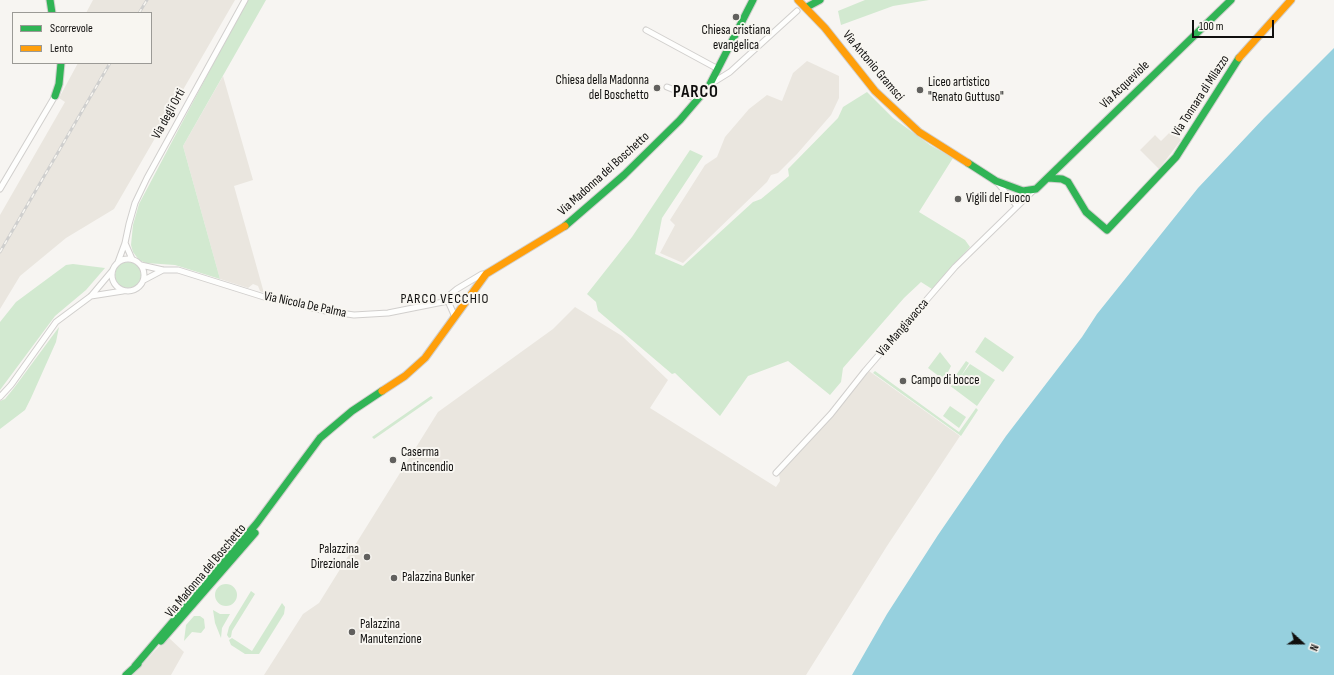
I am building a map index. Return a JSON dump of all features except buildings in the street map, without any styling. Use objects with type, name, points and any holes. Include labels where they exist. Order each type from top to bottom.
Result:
[{"type":"main road","points":[[50,0],[52,12]]},
{"type":"main road","name":"Via Madonna del Boschetto","points":[[126,675],[248,534],[320,438],[352,411],[414,368],[439,341],[486,274],[512,257],[559,231],[580,216],[680,120],[709,86],[753,0]]},
{"type":"main road","name":"Via Antonio Gramsci","points":[[798,0],[825,28],[875,91],[919,132],[996,181],[1023,191],[1036,189]]},
{"type":"main road","points":[[807,8],[820,0]]},
{"type":"main road","name":"Via Acqueviole","points":[[1036,189],[1231,0]]},
{"type":"main road","name":"Via Tonnara di Milazzo","points":[[1048,178],[1062,179],[1068,182],[1086,212],[1107,230],[1176,157],[1237,61],[1291,0]]},
{"type":"main road","points":[[55,96],[59,84],[61,64]]},
{"type":"street","name":"Via degli Orti","points":[[118,262],[136,203],[147,178],[245,0]]},
{"type":"street","points":[[709,86],[730,72],[797,10]]},
{"type":"street","points":[[646,30],[718,69]]},
{"type":"street","points":[[667,87],[697,99]]},
{"type":"street","points":[[0,189],[55,96]]},
{"type":"street","name":"Via Antonio Gramsci","points":[[996,181],[1017,206]]},
{"type":"street","name":"Via Mangiavacca","points":[[776,473],[831,414],[855,383],[955,267],[1036,189]]},
{"type":"street","points":[[125,243],[132,259],[141,265],[144,280]]},
{"type":"street","points":[[0,397],[11,386],[56,322],[91,296],[118,262],[132,259]]},
{"type":"street","name":"Via Nicola De Palma","points":[[141,265],[163,270],[178,270],[264,297],[326,311],[354,315],[388,312],[448,301]]},
{"type":"street","points":[[91,296],[134,291],[142,284],[144,280],[163,270]]},
{"type":"street","points":[[112,271],[112,281],[115,286],[124,291]]},
{"type":"street","points":[[455,317],[448,301],[451,294],[482,274],[486,274]]},
{"type":"shaded area","points":[[93,0],[235,0],[114,209],[66,238],[20,276],[0,309],[0,215],[65,102],[59,98],[77,64],[152,64],[152,12],[87,12]]},
{"type":"shaded area","points":[[807,61],[839,76],[839,98],[831,115],[797,154],[778,173],[771,175],[767,182],[683,263],[660,253],[675,225],[670,220],[705,165],[717,157],[725,137],[749,109],[767,95],[782,101],[793,73]]},
{"type":"shaded area","points":[[223,76],[253,180],[234,186],[264,293],[260,291],[258,286],[253,284],[248,288],[220,279],[183,146]]},
{"type":"shaded area","points":[[1172,130],[1181,140],[1159,169],[1140,150],[1155,135],[1161,141]]},
{"type":"shaded area","points":[[575,307],[622,336],[668,380],[650,408],[776,487],[780,481],[779,474],[833,415],[869,371],[960,436],[887,546],[806,675],[264,675],[303,614],[319,603],[438,412],[553,329]]},
{"type":"shaded area","points":[[168,637],[184,652],[171,675],[132,675]]},
{"type":"green space","points":[[247,0],[266,0],[183,146],[220,279],[175,265],[146,263],[139,260],[133,252],[131,245],[133,225],[139,204]]},
{"type":"green space","points":[[865,0],[929,0],[893,6],[841,25],[838,11]]},
{"type":"green space","points":[[867,92],[893,118],[930,145],[953,158],[919,212],[965,240],[970,247],[932,289],[921,282],[904,298],[843,368],[841,382],[830,395],[788,361],[748,376],[720,416],[675,373],[672,374],[598,311],[596,302],[587,294],[632,237],[690,150],[703,156],[662,218],[655,254],[683,266],[753,202],[761,199],[789,176],[788,169],[838,118],[843,107]]},
{"type":"green space","points":[[128,262],[137,266],[141,275],[137,284],[128,288],[119,284],[115,275],[119,266]]},
{"type":"green space","points":[[73,264],[105,268],[86,290],[55,316],[0,390],[0,322],[16,302],[66,265]]},
{"type":"green space","points":[[59,327],[56,342],[25,410],[0,429],[0,401],[5,399],[14,388]]},
{"type":"green space","points":[[985,337],[1014,357],[1003,372],[975,352]]},
{"type":"green space","points":[[940,352],[951,366],[944,380],[928,368]]},
{"type":"green space","points":[[966,361],[969,363],[961,376],[970,364],[995,380],[977,406],[949,385]]},
{"type":"green space","points":[[875,371],[959,432],[976,408],[978,410],[961,436],[873,373]]},
{"type":"green space","points":[[431,396],[433,398],[374,439],[372,437]]},
{"type":"green space","points":[[950,406],[966,417],[959,428],[943,416]]},
{"type":"green space","points":[[226,584],[234,587],[237,595],[234,603],[226,606],[218,603],[215,595],[218,587]]},
{"type":"green space","points":[[251,591],[255,594],[232,631],[231,637],[229,638],[227,635],[229,627]]},
{"type":"green space","points":[[282,603],[285,607],[284,614],[259,654],[245,654],[231,645],[229,640],[232,638],[252,651]]},
{"type":"green space","points":[[213,610],[220,614],[230,614],[222,628],[221,638],[215,623]]},
{"type":"green space","points":[[194,616],[200,616],[204,619],[205,628],[201,633],[192,632],[184,641],[186,625]]},
{"type":"water","points":[[1334,48],[1334,675],[852,675],[887,614],[938,535],[1006,436],[1082,337],[1097,314],[1198,188],[1264,118]]},
{"type":"railway","points":[[140,12],[147,0]]},
{"type":"railway","points":[[0,252],[109,64]]},
{"type":"traffic: fast","points":[[50,0],[52,12]]},
{"type":"traffic: fast","points":[[565,226],[624,175],[680,120],[709,86],[753,0]]},
{"type":"traffic: fast","points":[[807,7],[820,0]]},
{"type":"traffic: fast","points":[[968,163],[996,181],[1023,191],[1036,189],[1231,0]]},
{"type":"traffic: fast","points":[[1048,178],[1062,179],[1068,182],[1086,212],[1107,230],[1176,157],[1239,58]]},
{"type":"traffic: fast","points":[[55,96],[59,84],[61,64]]},
{"type":"traffic: fast","points":[[135,666],[257,523],[320,438],[352,411],[382,391]]},
{"type":"traffic: fast","points":[[161,641],[255,533]]},
{"type":"traffic: fast","points":[[126,675],[138,664]]},
{"type":"traffic: slow","points":[[798,0],[825,28],[875,91],[919,132],[968,163]]},
{"type":"traffic: slow","points":[[1239,58],[1291,0]]},
{"type":"traffic: slow","points":[[382,391],[405,376],[425,358],[486,274],[565,226]]},
{"type":"place","name":"Chiesa cristiana evangelica","points":[[736,17]]},
{"type":"place","name":"Chiesa della Madonna del Boschetto","points":[[657,88]]},
{"type":"place","name":"Liceo artistico \"Renato Guttuso\"","points":[[920,90]]},
{"type":"place","name":"Vigili del Fuoco","points":[[958,199]]},
{"type":"place","name":"Campo di bocce","points":[[903,381]]},
{"type":"place","name":"Caserma Antincendio","points":[[393,460]]},
{"type":"place","name":"Palazzina Direzionale","points":[[367,557]]},
{"type":"place","name":"Palazzina Bunker","points":[[394,578]]},
{"type":"place","name":"Palazzina Manutenzione","points":[[352,632]]},
{"type":"district","name":"PARCO","points":[[696,93]]},
{"type":"district","name":"PARCO VECCHIO","points":[[445,299]]}]
